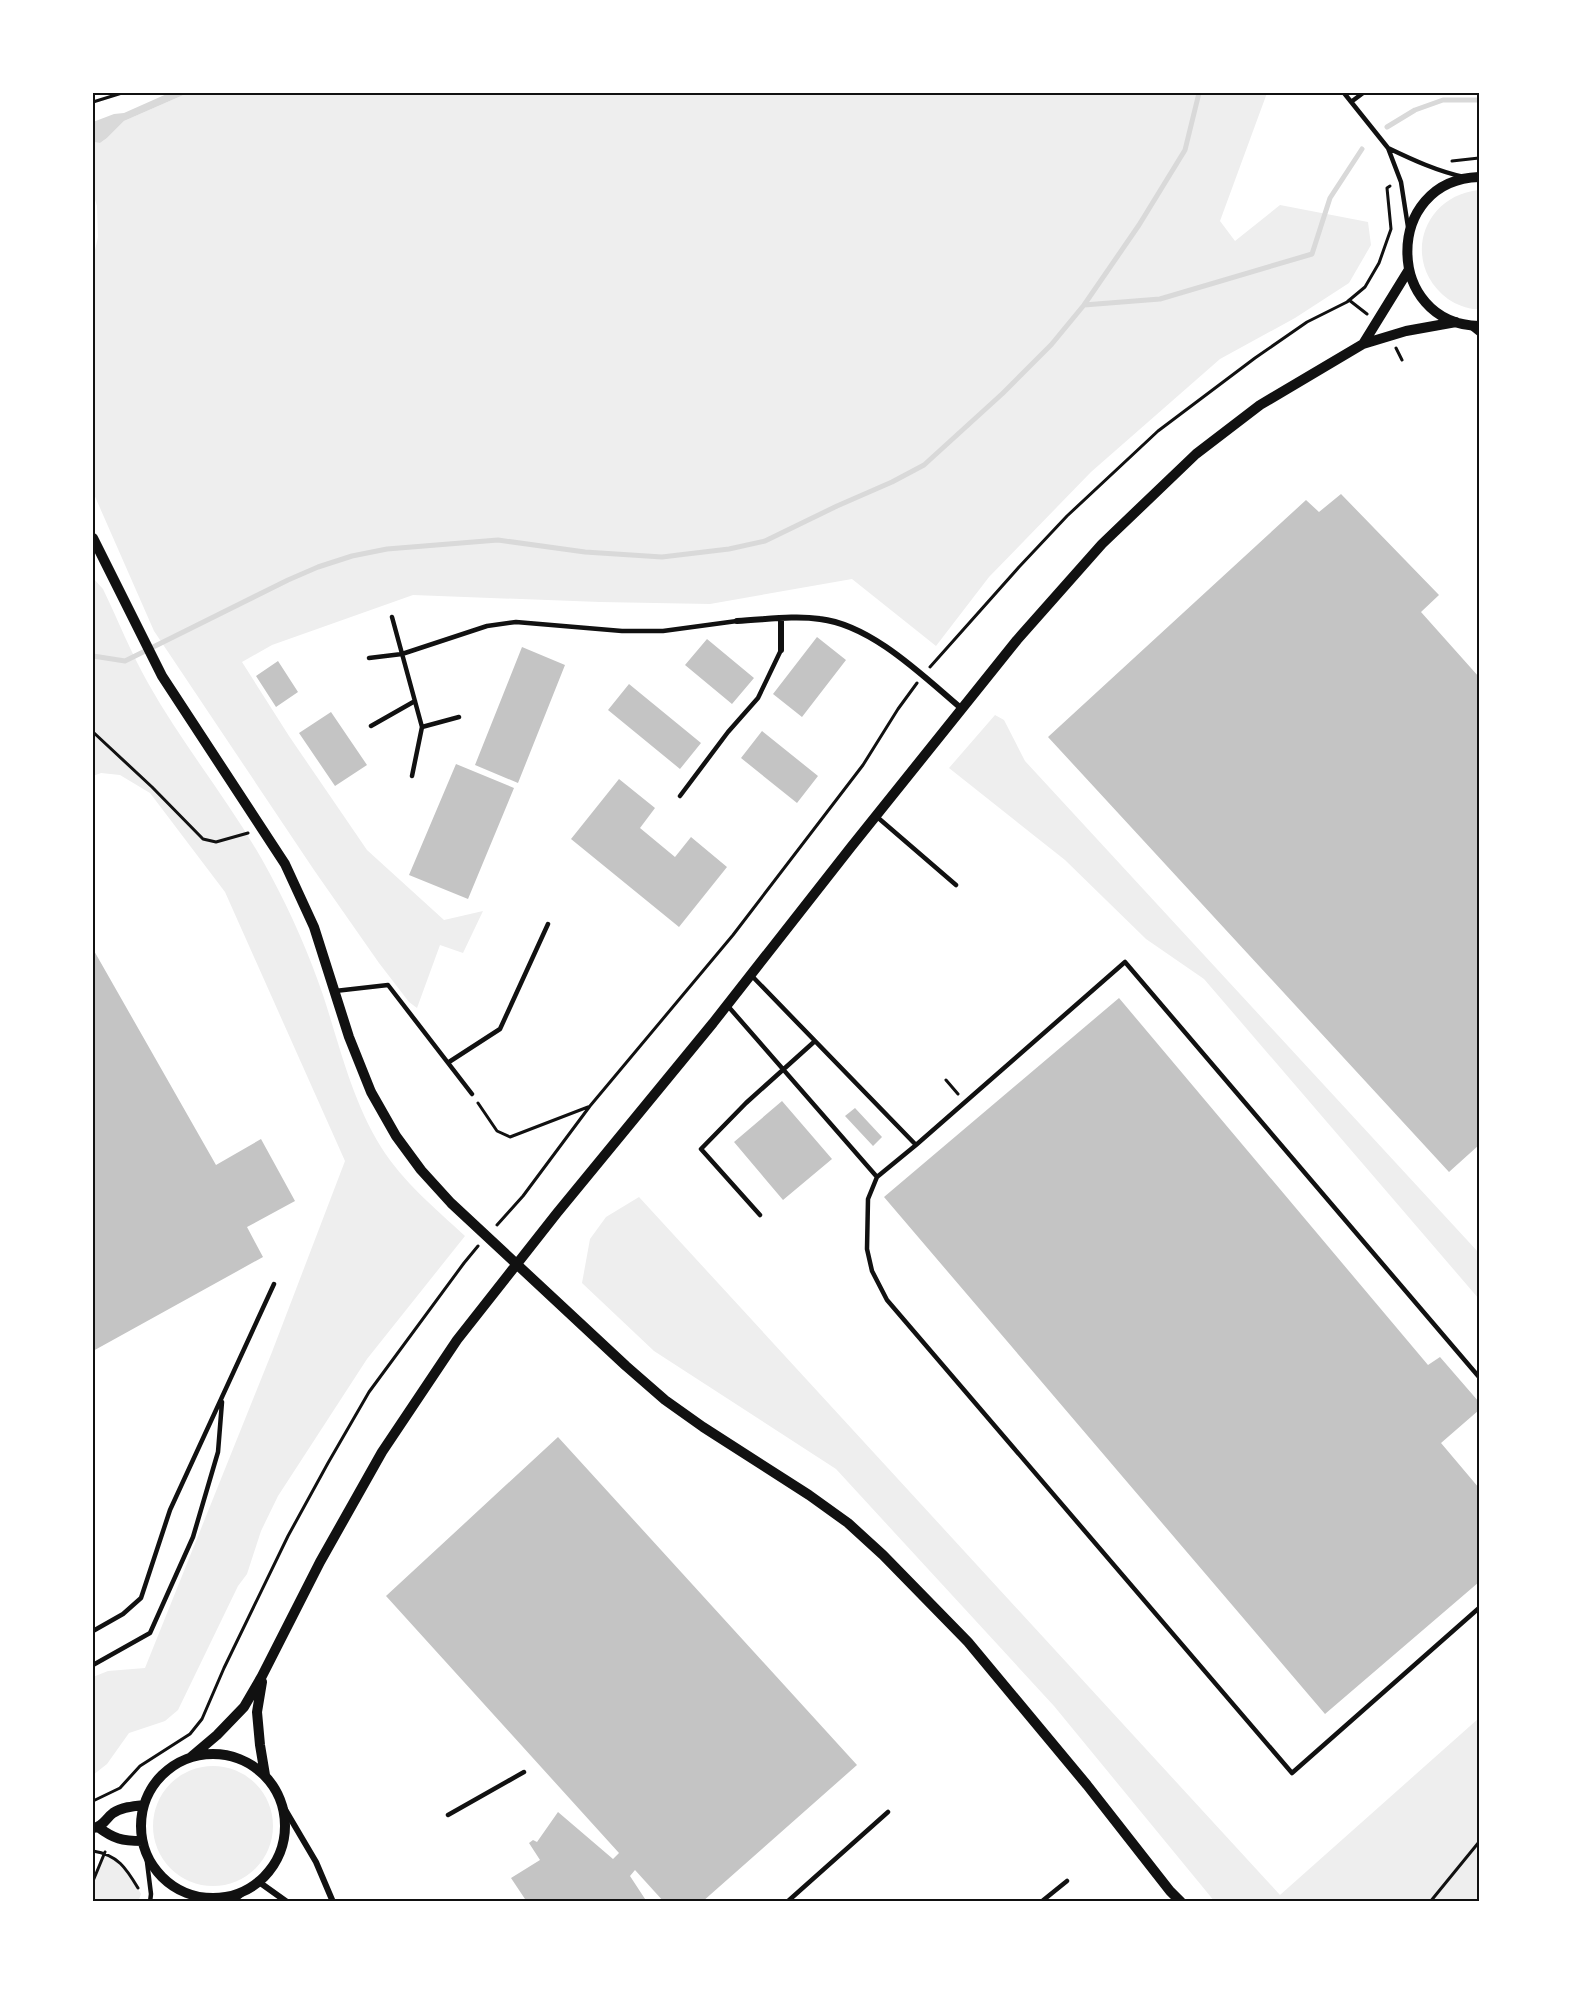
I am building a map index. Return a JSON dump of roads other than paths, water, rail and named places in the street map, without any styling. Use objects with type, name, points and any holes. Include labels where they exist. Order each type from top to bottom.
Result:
[{"type":"street","points":[[1474,326],[1456,322],[1431,307],[1417,291],[1408,272],[1406,250],[1409,229],[1418,210],[1432,194],[1450,183],[1467,177],[1479,177]]},
{"type":"street","points":[[1363,344],[1408,272]]},
{"type":"street","points":[[282,1806],[285,1827],[282,1848],[273,1866],[254,1885],[226,1897],[202,1898],[178,1890],[159,1875],[146,1854],[142,1841],[144,1805],[150,1789],[173,1765],[191,1756],[217,1735],[244,1707],[320,1562],[382,1452],[457,1340],[557,1213],[727,1005],[1017,640],[1102,544],[1196,454],[1260,405],[1363,344],[1406,331],[1456,322]]},
{"type":"street","points":[[93,538],[162,676],[285,864],[314,927],[349,1037],[371,1092],[402,1144],[421,1170],[451,1203],[664,1400],[848,1523],[891,1563],[968,1642],[1181,1902]]},
{"type":"street","points":[[781,619],[781,650]]},
{"type":"street","points":[[737,621],[820,619],[846,625],[897,653],[962,709]]},
{"type":"street","points":[[262,1676],[257,1712],[265,1775]]},
{"type":"street","points":[[191,1756],[211,1753],[231,1755],[249,1763],[265,1775],[276,1790],[282,1806],[316,1862],[333,1902]]},
{"type":"street","points":[[142,1841],[126,1841],[112,1837],[96,1827],[114,1812],[127,1807],[144,1805]]},
{"type":"street","points":[[254,1885],[287,1902]]},
{"type":"lane","points":[[1344,93],[1388,148],[1401,182],[1409,229]]},
{"type":"lane","points":[[1351,102],[1363,93]]},
{"type":"lane","points":[[1388,148],[1445,173],[1467,177]]},
{"type":"lane","points":[[1474,326],[1479,334]]},
{"type":"lane","points":[[392,617],[422,727],[412,776]]},
{"type":"lane","points":[[369,658],[402,654],[487,626],[516,622],[622,631],[663,631],[737,621]]},
{"type":"lane","points":[[680,796],[728,732],[758,698],[781,650]]},
{"type":"lane","points":[[371,726],[415,701]]},
{"type":"lane","points":[[422,727],[459,717]]},
{"type":"lane","points":[[876,816],[956,885]]},
{"type":"lane","points":[[449,1062],[500,1029],[549,924]]},
{"type":"lane","points":[[1479,1377],[1125,962],[877,1177],[868,1199],[867,1250],[872,1270],[887,1300],[1292,1773],[1479,1608]]},
{"type":"lane","points":[[751,975],[916,1145]]},
{"type":"lane","points":[[335,991],[388,985],[472,1094]]},
{"type":"lane","points":[[727,1005],[877,1177]]},
{"type":"lane","points":[[759,1215],[701,1149],[746,1103],[815,1041]]},
{"type":"lane","points":[[93,1631],[123,1614],[141,1598],[170,1510],[195,1451],[222,1399],[274,1284]]},
{"type":"lane","points":[[93,1665],[150,1634],[193,1537],[218,1452],[222,1399]]},
{"type":"lane","points":[[448,1815],[525,1772]]},
{"type":"lane","points":[[787,1902],[888,1812]]},
{"type":"lane","points":[[146,1854],[150,1902]]},
{"type":"lane","points":[[1041,1902],[1067,1881]]},
{"type":"lane","points":[[233,1902],[254,1885]]},
{"type":"waterway","points":[[93,656],[125,661],[288,580],[352,556],[387,549],[498,540],[585,552],[662,557],[729,549],[765,541],[892,482],[924,465],[1002,394],[1051,345],[1084,305],[1139,225],[1185,150],[1199,93]]},
{"type":"waterway","points":[[1387,127],[1415,110],[1443,100],[1479,100]]},
{"type":"waterway","points":[[1084,305],[1160,299],[1312,254],[1330,198],[1362,149]]}]
